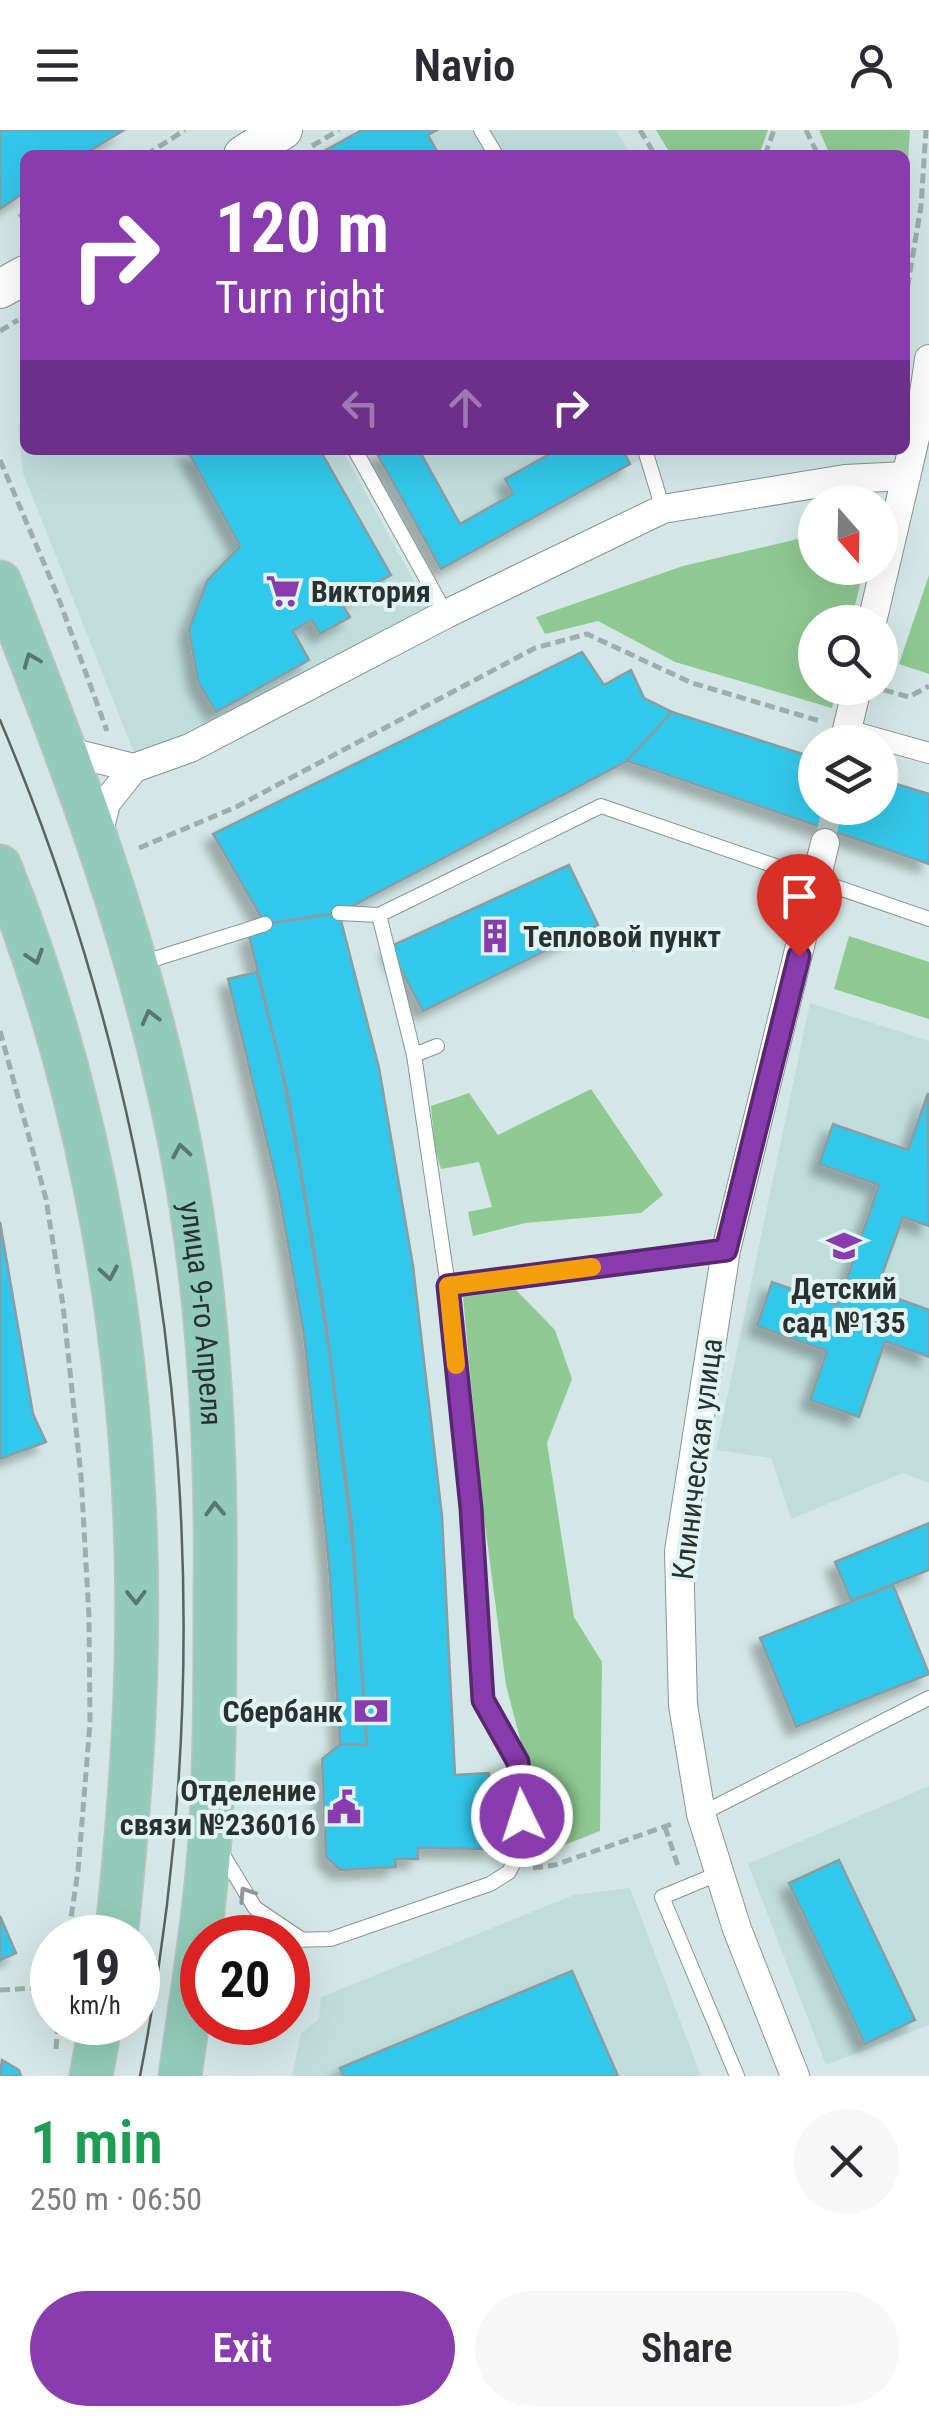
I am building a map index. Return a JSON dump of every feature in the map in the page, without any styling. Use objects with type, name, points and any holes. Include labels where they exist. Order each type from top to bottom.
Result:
[{"type":"main road","points":[[260,150],[296,139]]},
{"type":"main road","name":"улица 9-го Апреля","points":[[0,582],[98,835],[136,965],[180,1146],[194,1228],[211,1381],[216,1531],[214,1746],[203,1915]]},
{"type":"main road","points":[[0,866],[32,948],[65,1054],[98,1206],[120,1338],[136,1522],[137,1657],[129,1815],[118,1915]]},
{"type":"main road","points":[[90,2076],[96,2045]]},
{"type":"main road","name":"улица 9-го Апреля","points":[[180,2076],[186,2045]]},
{"type":"street","points":[[876,605],[929,359]]},
{"type":"street","points":[[62,739],[78,754],[127,766],[190,748],[446,614],[663,509],[846,480],[906,476]]},
{"type":"street","points":[[898,747],[929,753]]},
{"type":"street","points":[[98,835],[106,804],[127,766]]},
{"type":"street","name":"Клиническая улица","points":[[795,2076],[737,1928],[701,1814],[682,1705],[679,1551],[726,1250],[826,840]]},
{"type":"lane","points":[[357,455],[446,614]]},
{"type":"lane","points":[[647,455],[663,509]]},
{"type":"lane","points":[[339,914],[380,915],[601,806],[929,919]]},
{"type":"lane","points":[[310,1940],[331,1939],[490,1884],[508,1872],[523,1843],[518,1762],[483,1700],[471,1508],[448,1286],[414,1054],[380,915]]},
{"type":"lane","points":[[136,965],[265,924]]},
{"type":"lane","points":[[414,1054],[436,1046]]},
{"type":"lane","points":[[448,1286],[726,1250]]},
{"type":"lane","points":[[701,1814],[929,1698]]},
{"type":"lane","points":[[210,1832],[255,1908],[264,1915]]},
{"type":"lane","points":[[720,1874],[662,1897],[737,2076]]},
{"type":"path","points":[[154,150],[185,130]]},
{"type":"path","points":[[296,139],[340,130]]},
{"type":"path","points":[[910,272],[921,206],[926,130]]},
{"type":"path","points":[[0,460],[127,766]]},
{"type":"path","points":[[139,848],[236,807],[535,648],[587,634],[692,683],[814,725]]},
{"type":"path","points":[[898,694],[909,697],[929,686]]},
{"type":"path","points":[[0,1031],[46,1199],[63,1305],[80,1476],[89,1617],[90,1723],[71,1915]]},
{"type":"path","points":[[555,1865],[701,1814]]},
{"type":"path","points":[[664,1827],[686,1888]]},
{"type":"path","points":[[0,1990],[30,1988]]},
{"type":"shaded area","points":[[362,130],[616,130],[628,150],[326,150]]},
{"type":"shaded area","points":[[21,455],[345,455],[430,610],[197,731],[135,755],[23,473]]},
{"type":"shaded area","points":[[378,455],[654,455],[630,464],[441,569]]},
{"type":"shaded area","name":"Детский сад №135","points":[[810,1003],[929,1041],[929,1483],[903,1473],[791,1519],[771,1458],[716,1450]]},
{"type":"shaded area","points":[[929,1786],[929,2025],[826,2065],[748,1864]]},
{"type":"shaded area","points":[[630,1888],[701,2076],[292,2076],[298,2045],[310,2045],[310,2026],[319,2019],[321,1997],[574,1895]]},
{"type":"green space","points":[[656,130],[768,130],[761,150],[668,150]]},
{"type":"green space","points":[[819,130],[910,130],[909,150],[828,150]]},
{"type":"green space","points":[[798,539],[798,585],[860,585],[855,605],[798,605],[798,698],[675,662],[598,621],[545,634],[536,617],[683,566]]},
{"type":"green space","points":[[929,575],[929,674],[899,664]]},
{"type":"green space","points":[[849,936],[929,962],[929,1019],[834,989]]},
{"type":"green space","points":[[591,1089],[663,1195],[641,1213],[525,1223],[473,1236],[468,1212],[492,1207],[479,1162],[441,1169],[431,1106],[469,1093],[498,1135]]},
{"type":"green space","points":[[516,1290],[555,1330],[572,1379],[547,1443],[574,1617],[602,1662],[600,1831],[549,1851],[506,1685],[482,1502],[463,1297]]},
{"type":"building","points":[[0,130],[124,130],[91,150],[20,150],[20,195],[0,209]]},
{"type":"building","points":[[362,130],[437,130],[428,135],[436,150],[326,150]]},
{"type":"building","name":"Виктория","points":[[190,455],[323,455],[391,575],[341,603],[350,617],[320,634],[312,620],[293,631],[309,660],[216,712],[198,682],[189,629],[207,581],[240,546]]},
{"type":"building","points":[[378,455],[422,455],[460,524],[513,494],[505,479],[548,455],[626,455],[630,464],[441,569]]},
{"type":"building","points":[[582,652],[604,685],[631,670],[644,698],[672,712],[627,761],[339,913],[265,924],[213,834]]},
{"type":"building","points":[[672,712],[798,753],[798,819],[627,761]]},
{"type":"building","points":[[898,785],[929,794],[929,864],[815,825],[898,825]]},
{"type":"building","name":"Тепловой пункт","points":[[569,865],[598,925],[423,1011],[389,947]]},
{"type":"building","points":[[339,913],[379,1068],[413,1266],[442,1516],[455,1775],[489,1773],[490,1849],[418,1848],[418,1859],[395,1859],[396,1867],[340,1870],[326,1857],[322,1759],[340,1744],[367,1745],[352,1525],[325,1316],[289,1099],[249,936],[265,924]]},
{"type":"building","points":[[257,972],[281,1066],[330,1356],[353,1549],[367,1745],[340,1744],[329,1564],[304,1335],[278,1188],[228,979]]},
{"type":"building","points":[[928,1093],[929,1226],[903,1217],[876,1291],[929,1310],[929,1357],[885,1341],[859,1417],[810,1400],[827,1351],[757,1326],[772,1282],[838,1305],[879,1185],[819,1164],[833,1124],[908,1150]]},
{"type":"building","points":[[0,1222],[33,1414],[46,1442],[0,1459]]},
{"type":"building","points":[[929,1523],[929,1570],[851,1601],[835,1562]]},
{"type":"building","points":[[893,1585],[929,1674],[796,1727],[760,1638]]},
{"type":"building","points":[[839,1860],[915,2020],[865,2044],[789,1883]]},
{"type":"building","points":[[0,1916],[16,1953],[0,1960]]},
{"type":"building","points":[[572,1971],[618,2076],[343,2076],[340,2068]]},
{"type":"building","points":[[2,2060],[19,2070],[21,2076],[0,2076]]},
{"type":"tunnel","points":[[826,837],[828,825]]},
{"type":"tram line","points":[[0,720],[62,882],[111,1048],[147,1217],[171,1388],[183,1559],[181,1732],[167,1904],[140,2076]]},
{"type":"slow traffic","points":[[456,1365],[448,1286],[592,1267]]},
{"type":"place","name":"Виктория","points":[[283,591]]},
{"type":"place","name":"Тепловой пункт","points":[[495,936]]},
{"type":"place","name":"Детский сад №135","points":[[844,1246]]},
{"type":"place","name":"Сбербанк","points":[[371,1711]]},
{"type":"place","name":"Отделение связи №236016","points":[[344,1807]]},
{"type":"route","points":[[522,1816],[518,1762],[483,1700],[471,1508],[448,1286],[726,1250],[799,956]]}]
